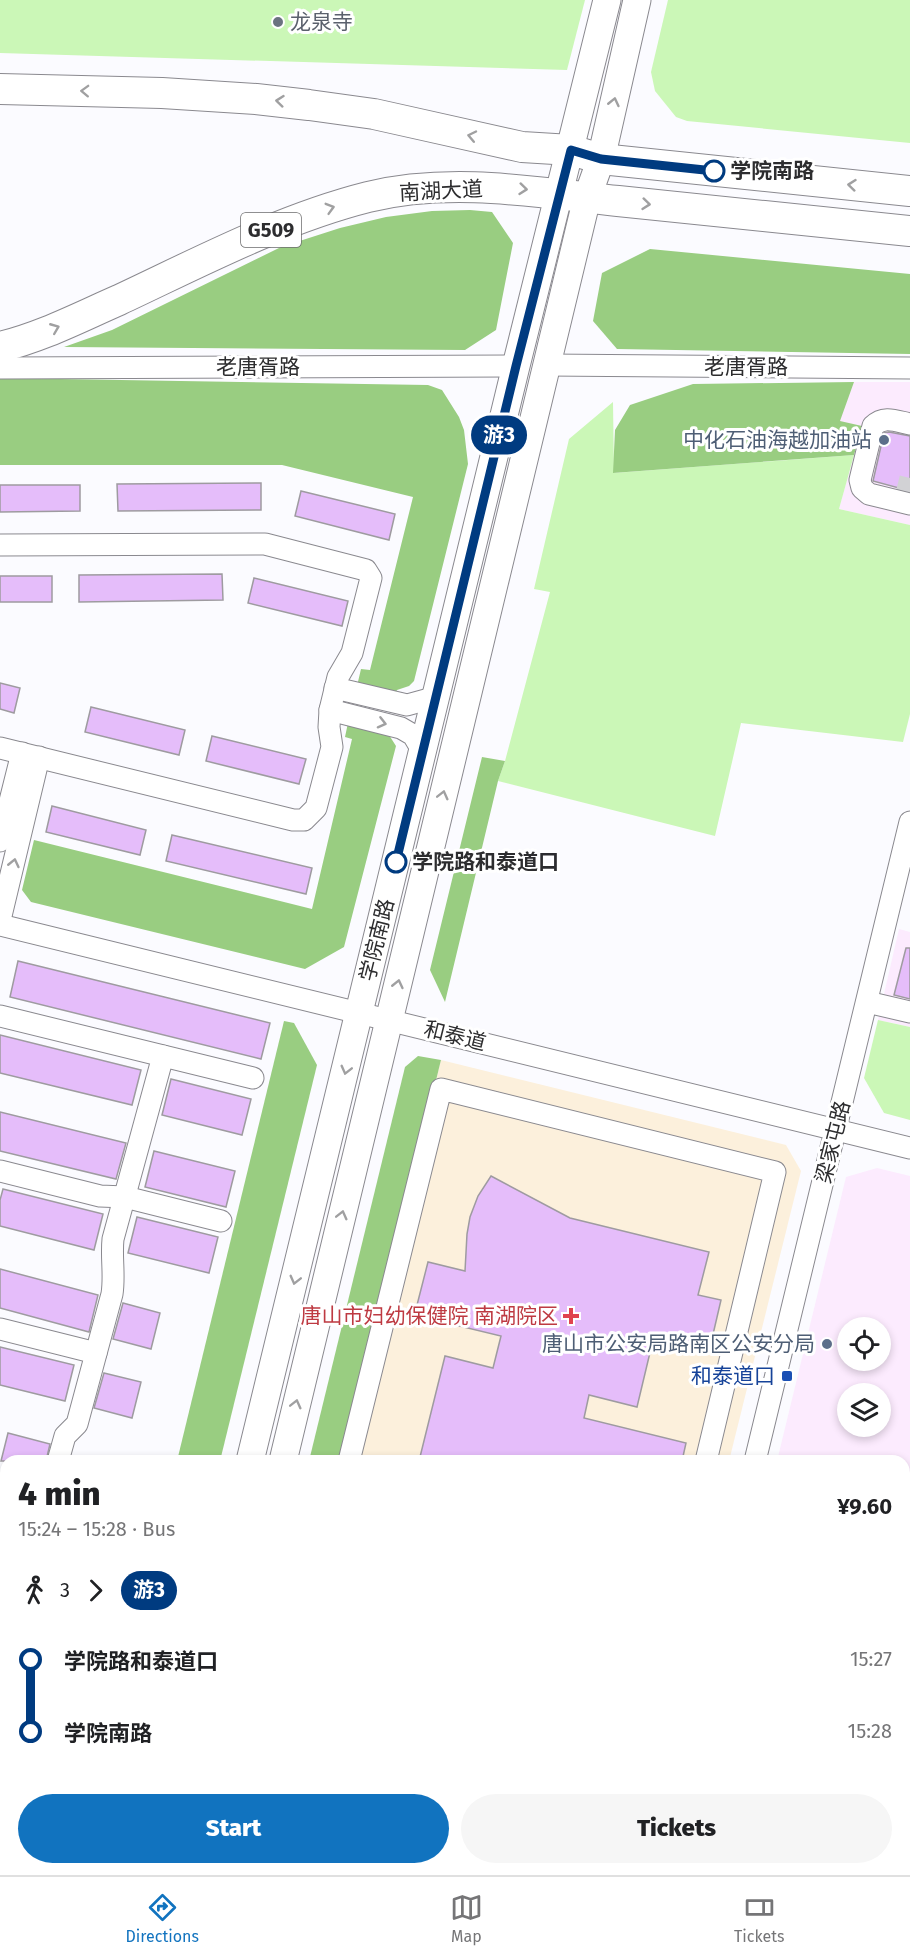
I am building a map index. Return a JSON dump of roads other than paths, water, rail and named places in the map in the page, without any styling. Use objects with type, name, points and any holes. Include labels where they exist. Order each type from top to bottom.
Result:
[{"type":"highway","points":[[0,89],[162,93],[256,99],[374,114],[522,147],[571,150],[601,159],[910,191]]},
{"type":"highway","name":"南湖大道","points":[[0,346],[56,329],[267,231],[314,213],[370,197],[421,189],[516,188],[910,231]]},
{"type":"main road","name":"学院南路","points":[[284,1455],[547,365],[574,196],[571,150],[607,0]]},
{"type":"main road","name":"学院南路","points":[[251,1455],[516,366],[574,196],[601,159],[637,0]]},
{"type":"street","name":"老唐胥路","points":[[547,365],[910,368]]},
{"type":"street","name":"老唐胥路","points":[[0,368],[516,366]]},
{"type":"street","points":[[907,500],[869,494],[862,488],[860,480],[873,426],[885,418],[910,424]]},
{"type":"street","points":[[0,544],[266,544],[366,570],[371,578],[352,653],[338,676],[328,727],[332,747],[316,808],[304,820],[293,820],[0,748]]},
{"type":"street","points":[[336,688],[407,705],[436,698]]},
{"type":"street","points":[[330,710],[401,728],[413,735],[423,752]]},
{"type":"street","points":[[0,841],[30,755]]},
{"type":"street","points":[[4,929],[30,755]]},
{"type":"street","name":"梁家屯路","points":[[756,1455],[910,822]]},
{"type":"street","name":"和泰道","points":[[4,929],[389,1020],[910,1148]]},
{"type":"street","points":[[867,1002],[910,1012]]},
{"type":"street","points":[[0,1016],[253,1078]]},
{"type":"street","points":[[60,1455],[65,1436],[77,1424],[112,1294],[115,1277],[111,1254],[113,1239],[163,1056]]},
{"type":"street","points":[[350,1455],[441,1089],[775,1172],[707,1455]]},
{"type":"street","points":[[0,1171],[100,1196],[125,1197],[222,1221]]},
{"type":"street","points":[[0,1329],[96,1353]]},
{"type":"tunnel","points":[[906,494],[910,478]]},
{"type":"place","name":"龙泉寺","points":[[278,22]]},
{"type":"place","name":"学院南路","points":[[714,171]]},
{"type":"place","name":"中化石油海越加油站","points":[[884,440]]},
{"type":"place","name":"学院路和泰道口","points":[[396,862]]},
{"type":"place","name":"唐山市妇幼保健院 南湖院区","points":[[571,1316]]},
{"type":"place","name":"唐山市公安局路南区公安分局","points":[[827,1344]]},
{"type":"place","name":"和泰道口","points":[[787,1376]]}]
